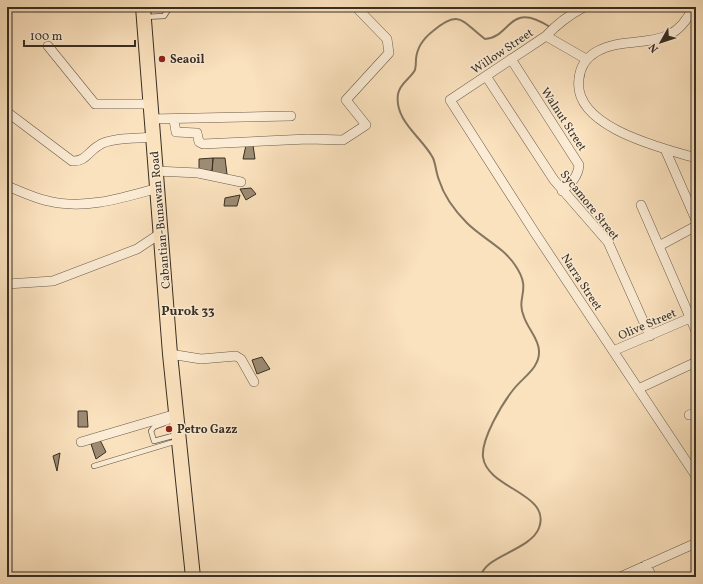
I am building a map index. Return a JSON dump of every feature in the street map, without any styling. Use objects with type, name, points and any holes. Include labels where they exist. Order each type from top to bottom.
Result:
[{"type":"main road","name":"Cabantian-Bunawan Road","points":[[143,12],[162,233],[170,354],[193,577]]},
{"type":"street","points":[[174,120],[176,132],[197,133],[199,142],[203,144],[308,139],[343,140],[366,125],[346,100],[389,53],[387,39],[356,7]]},
{"type":"street","name":"Willow Street","points":[[450,100],[546,36],[568,15],[584,7]]},
{"type":"street","points":[[693,7],[689,17],[679,28],[667,36],[652,41],[603,48],[586,59],[580,70],[578,86],[581,97],[589,109],[602,122],[616,130],[665,149],[696,158]]},
{"type":"street","points":[[546,36],[586,59]]},
{"type":"street","points":[[48,46],[95,104],[150,104]]},
{"type":"street","name":"Walnut Street","points":[[511,59],[579,166],[575,179],[562,191]]},
{"type":"street","name":"Sycamore Street","points":[[486,76],[562,191],[608,242],[650,336]]},
{"type":"street","name":"Narra Street","points":[[450,100],[638,389],[692,462],[696,476]]},
{"type":"street","points":[[7,112],[72,161],[84,159],[103,143],[153,137]]},
{"type":"street","points":[[151,119],[174,120],[291,116]]},
{"type":"street","points":[[665,149],[696,220]]},
{"type":"street","points":[[156,171],[198,173],[241,182]]},
{"type":"street","points":[[7,186],[47,201],[62,204],[101,202],[158,188]]},
{"type":"street","points":[[641,205],[696,331]]},
{"type":"street","points":[[659,246],[696,226]]},
{"type":"street","points":[[7,284],[54,281],[137,249],[162,233]]},
{"type":"street","name":"Olive Street","points":[[613,351],[690,318]]},
{"type":"street","points":[[170,354],[201,359],[236,356],[241,359],[254,382]]},
{"type":"street","points":[[638,389],[696,362]]},
{"type":"street","points":[[81,442],[176,416]]},
{"type":"street","points":[[620,577],[646,565],[695,547]]},
{"type":"street","points":[[646,565],[652,577]]},
{"type":"lane","points":[[143,12],[164,16],[170,7]]},
{"type":"lane","points":[[176,416],[154,427],[151,431],[154,441],[178,437]]},
{"type":"lane","points":[[94,466],[178,437]]},
{"type":"building","points":[[246,145],[253,145],[255,159],[243,159]]},
{"type":"building","points":[[213,158],[225,158],[227,174],[212,175]]},
{"type":"building","points":[[213,158],[212,171],[199,169],[199,159]]},
{"type":"building","points":[[251,188],[256,194],[246,200],[240,189]]},
{"type":"building","points":[[240,195],[237,206],[224,206],[225,198]]},
{"type":"building","points":[[262,357],[270,369],[257,374],[252,360]]},
{"type":"building","points":[[78,411],[87,411],[88,427],[78,427]]},
{"type":"building","points":[[100,440],[106,452],[96,459],[91,444]]},
{"type":"building","points":[[60,453],[57,471],[53,456]]},
{"type":"waterway","points":[[481,577],[484,570],[490,564],[526,542],[534,536],[539,528],[540,516],[536,507],[528,499],[495,477],[487,468],[483,457],[485,441],[493,422],[513,390],[534,367],[539,357],[539,347],[522,310],[521,304],[523,281],[515,265],[505,253],[467,223],[450,203],[441,186],[433,158],[404,121],[398,104],[398,94],[403,84],[415,70],[418,51],[422,43],[433,31],[449,20],[455,19],[466,23],[485,39],[494,37],[518,18],[526,17],[550,27]]},
{"type":"waterway","points":[[694,93],[696,84]]},
{"type":"place","name":"Seaoil","points":[[162,59]]},
{"type":"place","name":"Petro Gazz","points":[[169,429]]},
{"type":"district","name":"Purok 33","points":[[188,310]]}]
